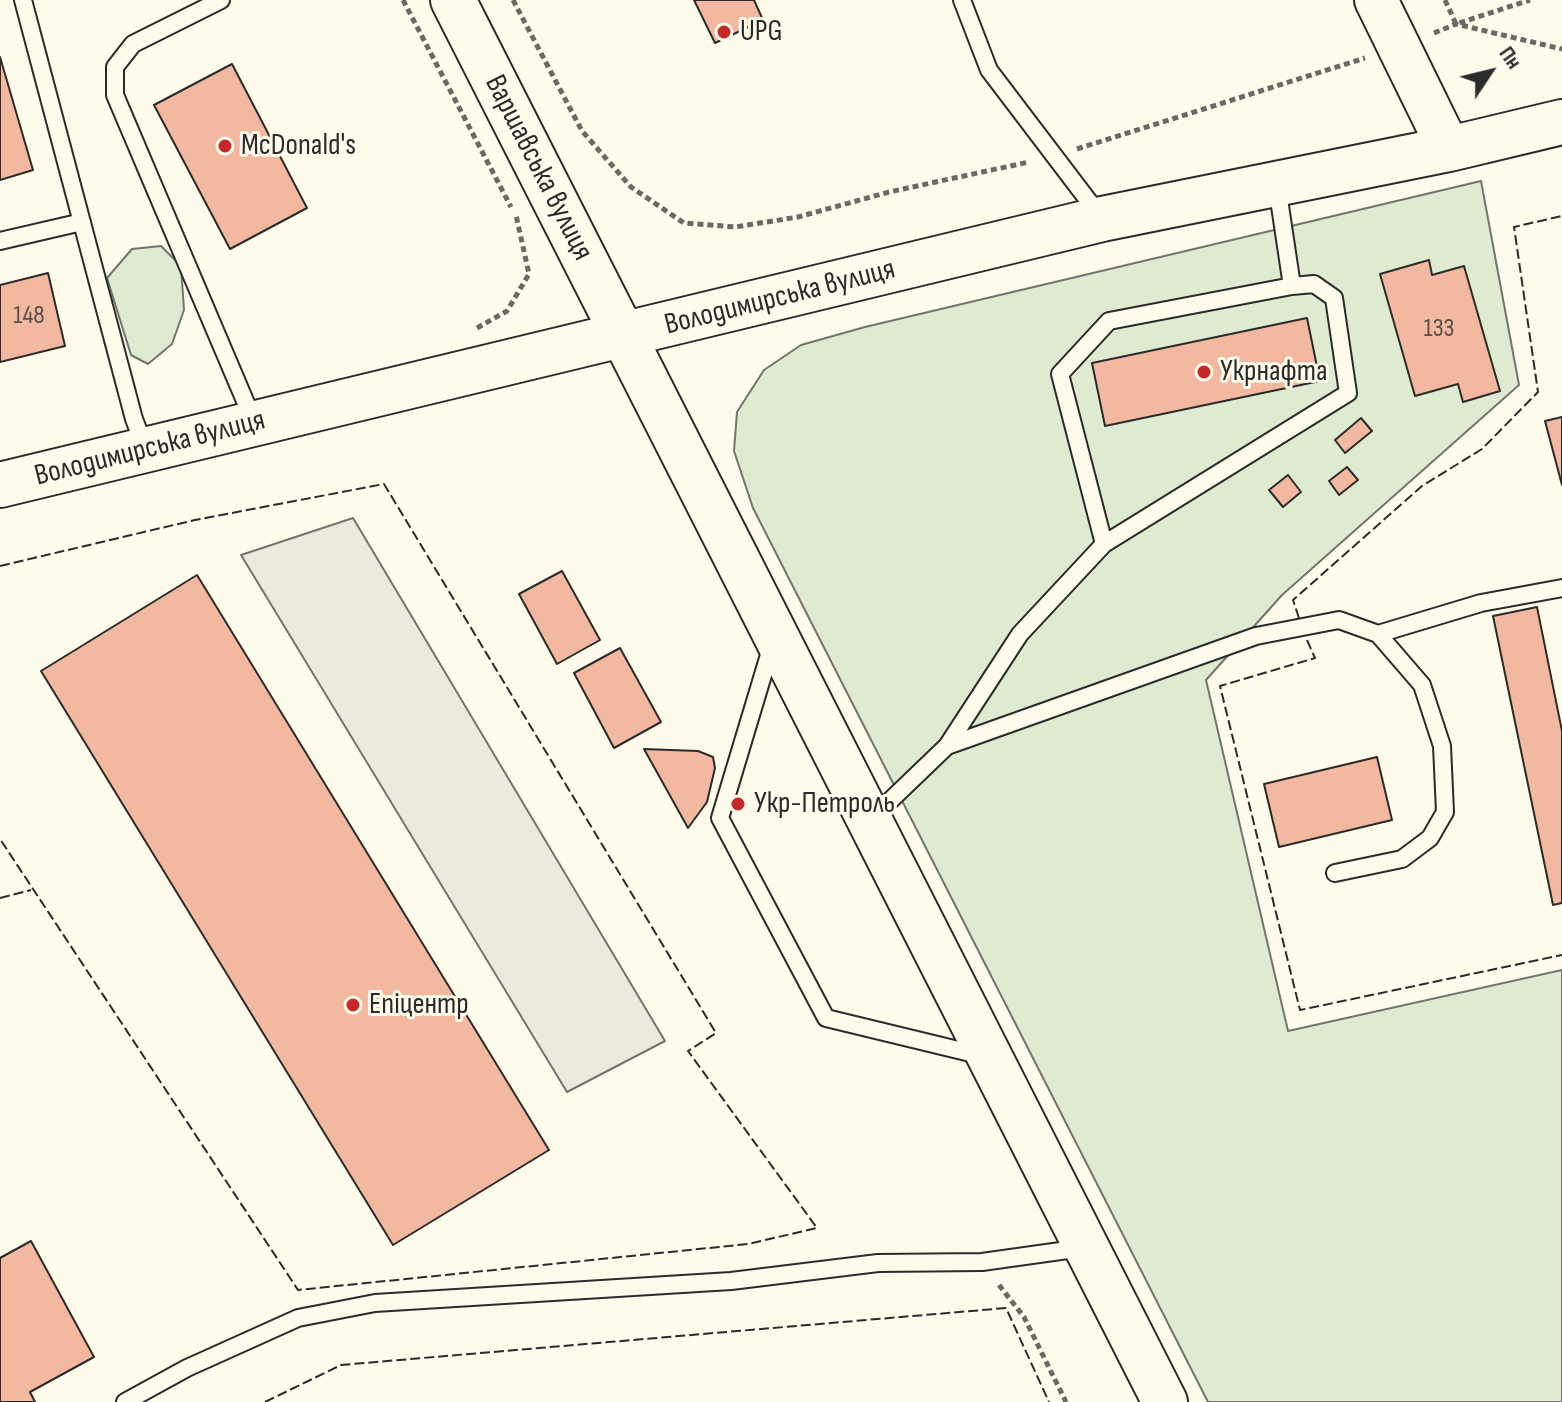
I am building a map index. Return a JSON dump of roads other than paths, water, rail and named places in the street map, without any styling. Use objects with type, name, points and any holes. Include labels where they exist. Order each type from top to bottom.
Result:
[{"type":"main road","name":"Варшавська вулиця","points":[[453,0],[1165,1402]]},
{"type":"main road","name":"Володимирська вулиця","points":[[0,485],[1102,219],[1449,149],[1562,122]]},
{"type":"street","points":[[1376,0],[1449,149]]},
{"type":"lane","points":[[23,0],[134,419],[146,450]]},
{"type":"lane","points":[[221,0],[133,44],[115,67],[115,95],[254,423]]},
{"type":"lane","points":[[962,0],[989,70],[1102,219]]},
{"type":"lane","points":[[1277,184],[1292,286]]},
{"type":"lane","points":[[0,241],[82,222]]},
{"type":"lane","points":[[869,821],[947,746],[1020,634],[1104,544],[1348,393],[1334,298],[1314,284],[1292,286],[1109,321],[1060,374],[1104,544]]},
{"type":"lane","points":[[1378,634],[1481,603],[1562,588]]},
{"type":"lane","points":[[947,746],[1256,636],[1339,620],[1378,634],[1422,685],[1442,746],[1445,812],[1430,838],[1402,859],[1335,873]]},
{"type":"lane","points":[[775,636],[720,818],[826,1018],[990,1057]]},
{"type":"lane","points":[[125,1402],[187,1368],[298,1318],[375,1303],[731,1281],[878,1263],[982,1262],[1087,1247]]},
{"type":"place","name":"UPG","points":[[724,32]]},
{"type":"place","name":"McDonald's","points":[[225,146]]},
{"type":"place","name":"Укрнафта","points":[[1204,372]]},
{"type":"place","name":"Укр-Петроль","points":[[738,804]]},
{"type":"place","name":"Епіцентр","points":[[353,1005]]}]
